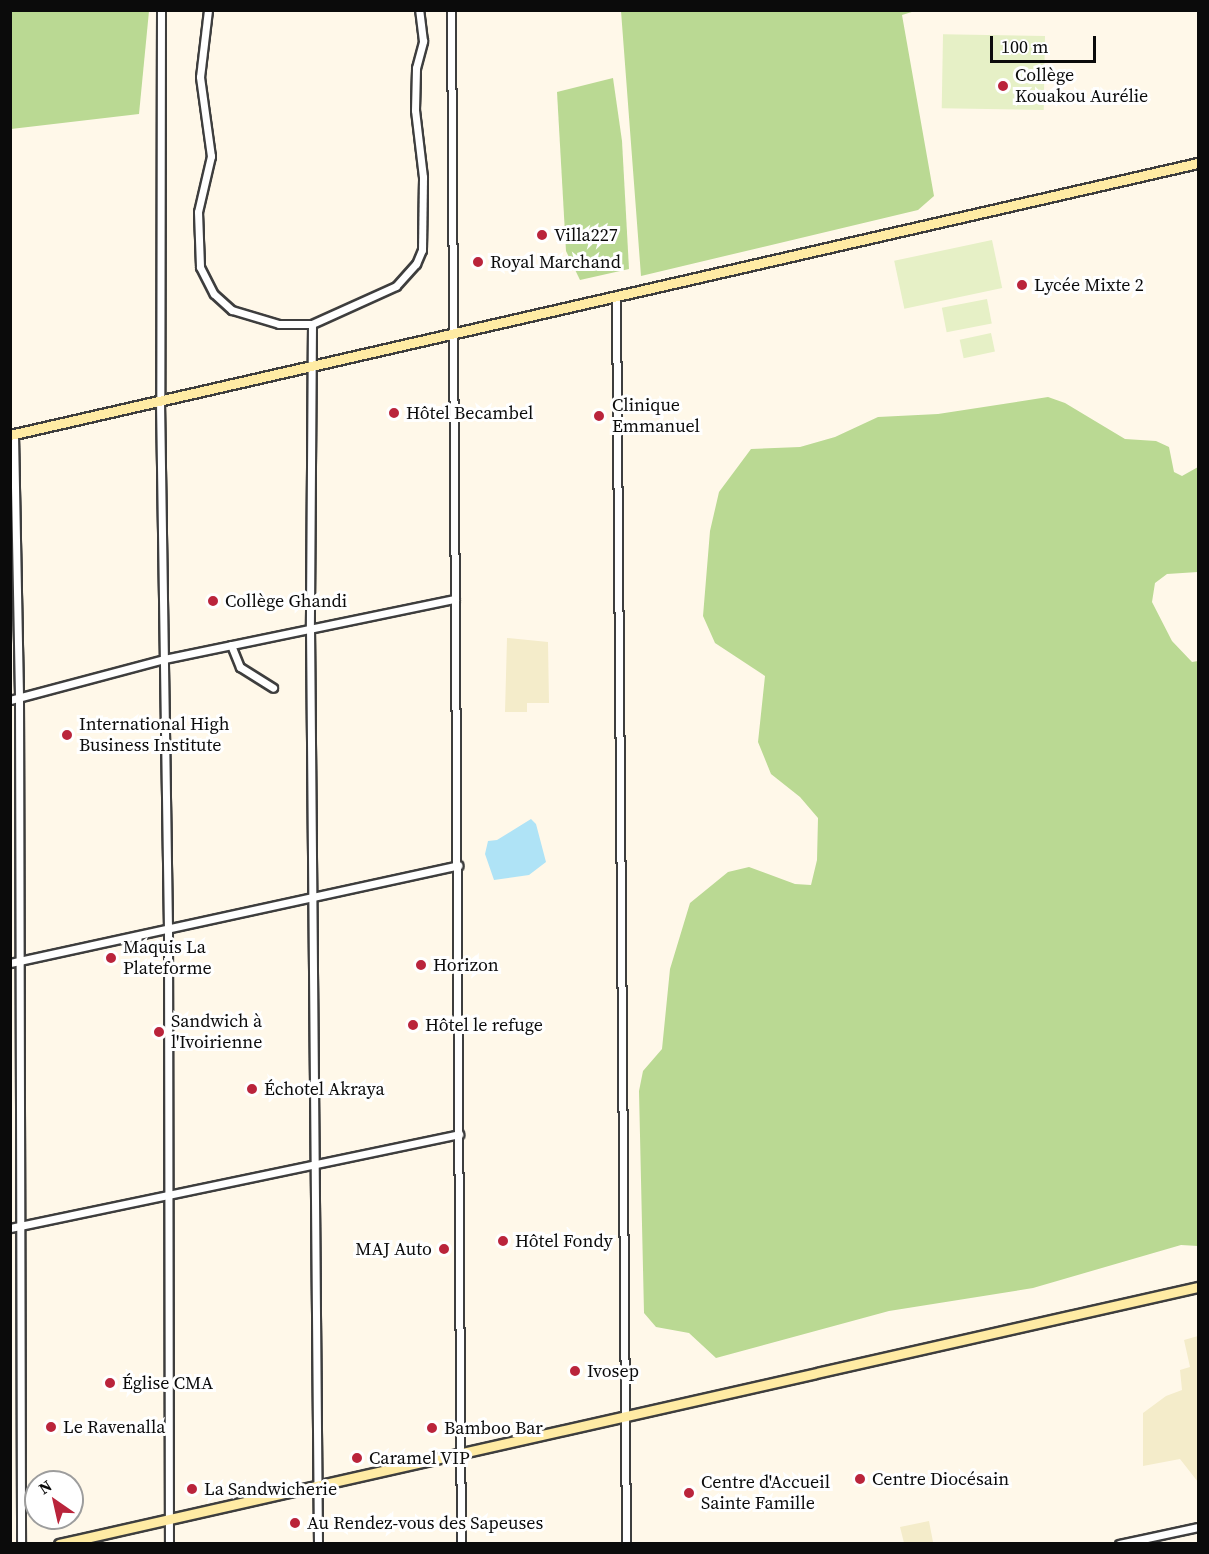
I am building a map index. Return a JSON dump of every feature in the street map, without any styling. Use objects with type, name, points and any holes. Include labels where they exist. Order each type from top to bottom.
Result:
[{"type":"street","points":[[161,10],[160,401],[168,926],[169,1544]]},
{"type":"street","points":[[208,10],[200,77],[211,156],[198,212],[200,267],[210,289],[232,310],[279,324],[312,324],[396,286],[416,264],[422,250],[423,177],[415,110],[416,68],[423,41],[419,10]]},
{"type":"street","points":[[451,10],[458,865],[458,1453],[461,1544]]},
{"type":"street","points":[[21,1544],[19,1226],[14,962],[19,698],[12,435],[1198,163]]},
{"type":"street","points":[[616,298],[627,1415],[626,1544]]},
{"type":"street","points":[[312,324],[310,627],[318,1544]]},
{"type":"street","points":[[10,700],[164,660],[310,627],[455,599]]},
{"type":"street","points":[[231,645],[240,667],[273,687]]},
{"type":"street","points":[[14,962],[168,926],[458,865]]},
{"type":"street","points":[[10,1228],[169,1192],[314,1166],[459,1134]]},
{"type":"street","points":[[59,1544],[169,1516],[1198,1287]]},
{"type":"street","points":[[1119,1544],[1144,1541],[1198,1527]]},
{"type":"shaded area","points":[[507,638],[548,642],[549,703],[527,703],[527,712],[505,712]]},
{"type":"shaded area","points":[[1198,1336],[1198,1482],[1180,1459],[1143,1466],[1143,1413],[1166,1396],[1182,1390],[1180,1370],[1190,1367],[1184,1340]]},
{"type":"shaded area","points":[[929,1521],[933,1542],[904,1543],[900,1527]]},
{"type":"green space","points":[[10,11],[149,11],[139,114],[11,129]]},
{"type":"green space","points":[[621,11],[915,11],[902,15],[934,196],[918,210],[641,276]]},
{"type":"green space","points":[[943,34],[1045,36],[1044,110],[942,108]]},
{"type":"green space","points":[[613,78],[622,141],[629,269],[580,280],[566,251],[557,92]]},
{"type":"green space","points":[[992,240],[1002,288],[904,309],[894,261]]},
{"type":"green space","points":[[987,299],[992,324],[947,332],[942,308]]},
{"type":"green space","points":[[991,333],[995,352],[964,358],[960,340]]},
{"type":"green space","points":[[1048,397],[1065,403],[1125,439],[1156,441],[1169,447],[1174,472],[1182,476],[1198,467],[1198,572],[1167,574],[1155,583],[1152,602],[1172,641],[1192,662],[1198,661],[1198,1246],[1181,1245],[1033,1288],[889,1311],[716,1358],[689,1333],[656,1327],[644,1313],[639,1091],[643,1071],[662,1049],[670,969],[690,903],[728,872],[749,867],[795,884],[811,885],[817,860],[818,818],[800,797],[771,774],[758,742],[765,676],[715,643],[703,616],[710,531],[719,492],[751,449],[800,447],[835,437],[878,417],[938,414]]},
{"type":"water","points":[[531,819],[536,824],[546,862],[529,875],[494,880],[485,854],[488,841],[497,840]]},
{"type":"place","name":"Collège Kouakou Aurélie","points":[[1003,86]]},
{"type":"place","name":"Villa227","points":[[542,235]]},
{"type":"place","name":"Royal Marchand","points":[[478,262]]},
{"type":"place","name":"Lycée Mixte 2","points":[[1022,285]]},
{"type":"place","name":"Hôtel Becambel","points":[[394,413]]},
{"type":"place","name":"Clinique Emmanuel","points":[[599,416]]},
{"type":"place","name":"Collège Ghandi","points":[[213,601]]},
{"type":"place","name":"International High Business Institute","points":[[67,735]]},
{"type":"place","name":"Maquis La Plateforme","points":[[111,958]]},
{"type":"place","name":"Horizon","points":[[421,965]]},
{"type":"place","name":"Hôtel le refuge","points":[[413,1025]]},
{"type":"place","name":"Sandwich à l'Ivoirienne","points":[[159,1032]]},
{"type":"place","name":"Échotel Akraya","points":[[252,1089]]},
{"type":"place","name":"Hôtel Fondy","points":[[503,1241]]},
{"type":"place","name":"MAJ Auto","points":[[444,1249]]},
{"type":"place","name":"Ivosep","points":[[575,1371]]},
{"type":"place","name":"Église CMA","points":[[110,1383]]},
{"type":"place","name":"Le Ravenalla","points":[[51,1427]]},
{"type":"place","name":"Bamboo Bar","points":[[432,1428]]},
{"type":"place","name":"Caramel VIP","points":[[357,1458]]},
{"type":"place","name":"Centre Diocésain","points":[[860,1479]]},
{"type":"place","name":"La Sandwicherie","points":[[192,1489]]},
{"type":"place","name":"Centre d'Accueil Sainte Famille","points":[[689,1493]]},
{"type":"place","name":"Au Rendez-vous des Sapeuses","points":[[295,1523]]}]
